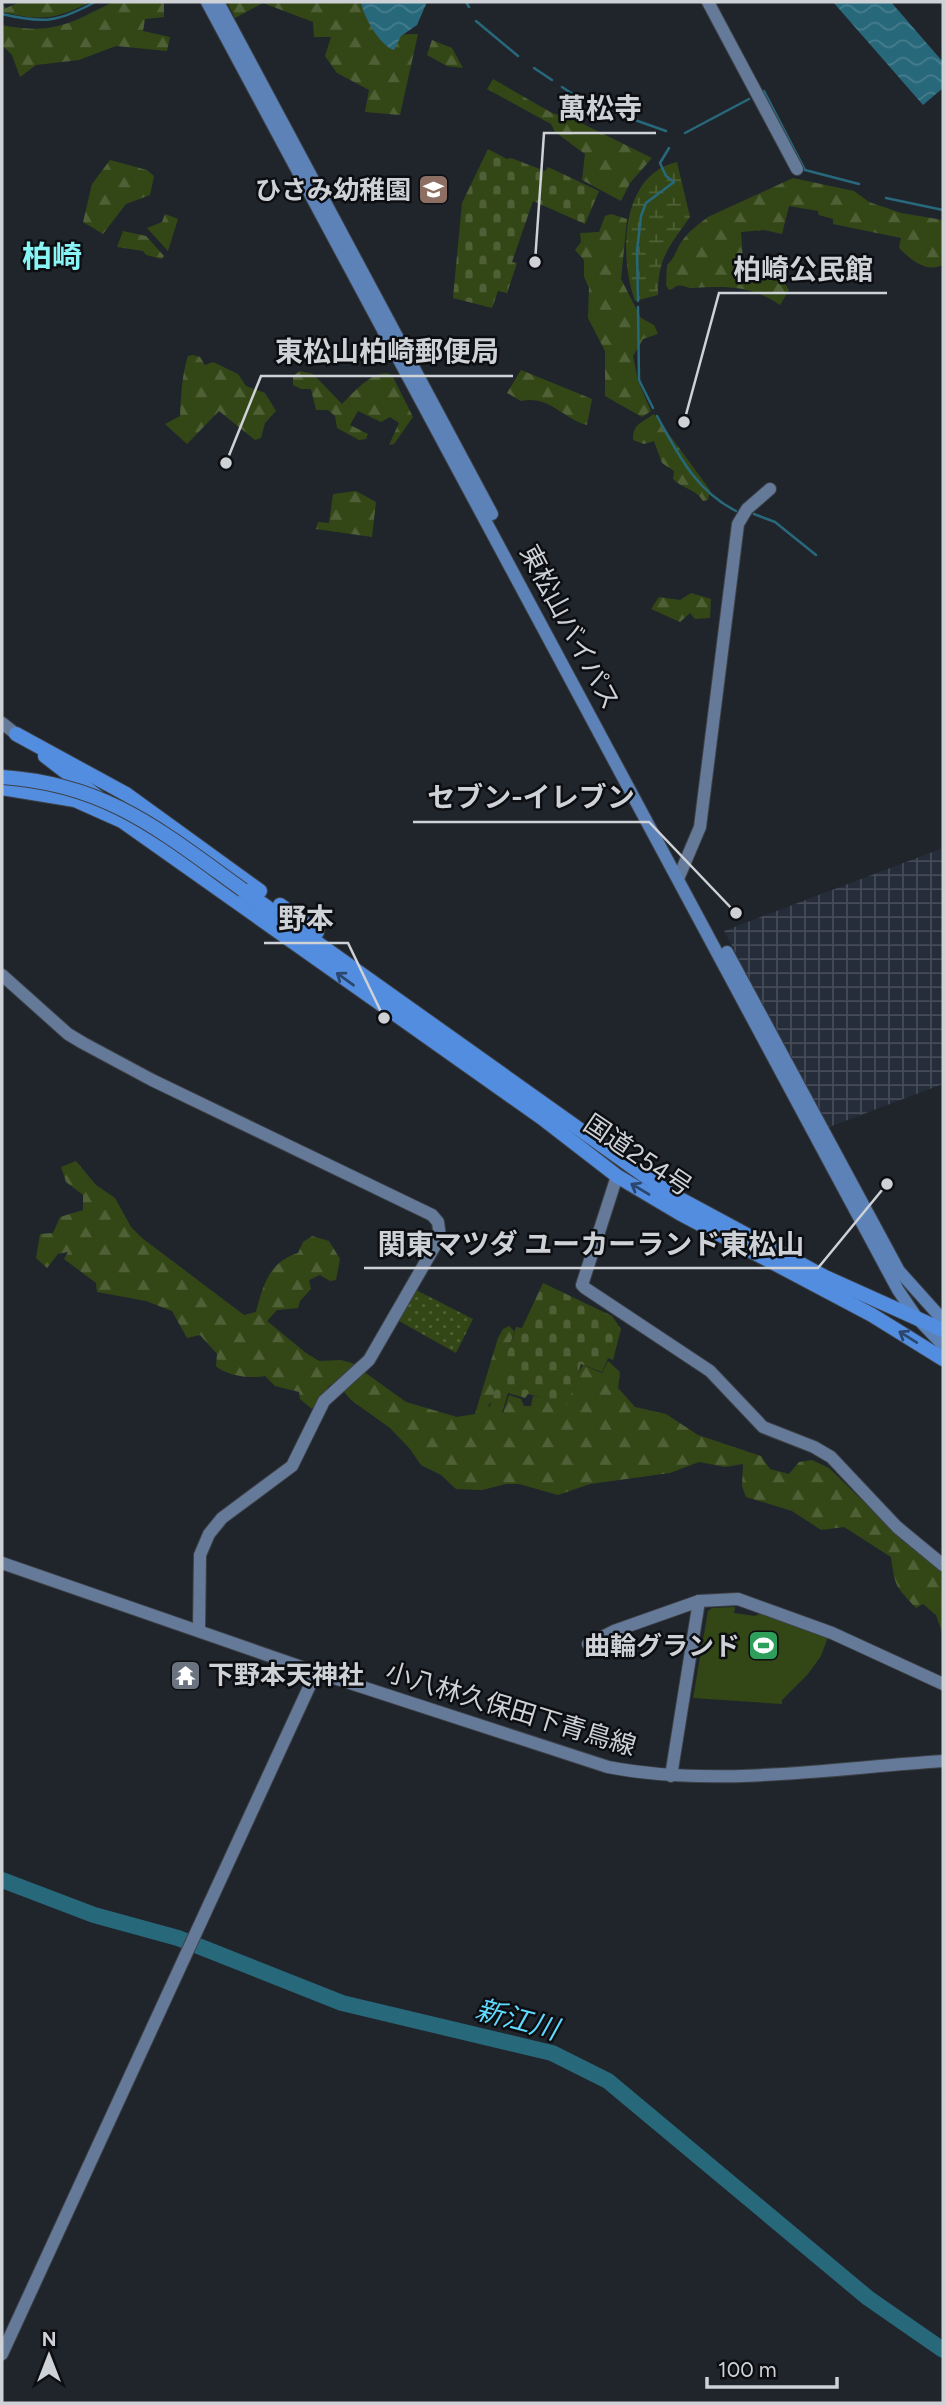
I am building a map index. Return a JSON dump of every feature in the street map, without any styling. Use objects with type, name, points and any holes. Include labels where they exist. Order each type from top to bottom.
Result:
[{"type":"highway","points":[[16,734],[120,790],[424,1010],[463,1056]]},
{"type":"highway","points":[[16,734],[209,883],[463,1056]]},
{"type":"highway","points":[[2,777],[51,782],[101,797],[162,832],[463,1056]]},
{"type":"highway","points":[[2,788],[75,800],[96,807],[151,839]]},
{"type":"highway","points":[[109,805],[108,795],[120,790]]},
{"type":"highway","points":[[209,883],[223,879],[223,865]]},
{"type":"highway","name":"国道254号","points":[[463,1056],[617,1175],[681,1214],[872,1315],[943,1359]]},
{"type":"highway","name":"国道254号","points":[[463,1056],[670,1193],[825,1277],[943,1330]]},
{"type":"main road","name":"東松山バイパス","points":[[207,2],[895,1273]]},
{"type":"main road","name":"東松山バイパス","points":[[218,2],[680,874]]},
{"type":"main road","points":[[895,1273],[901,1294],[917,1318],[943,1345]]},
{"type":"main road","points":[[871,1298],[886,1296],[895,1273]]},
{"type":"main road","points":[[895,1273],[943,1320]]},
{"type":"main road","points":[[872,1315],[879,1315],[892,1308],[901,1294]]},
{"type":"street","points":[[708,2],[797,169]]},
{"type":"street","points":[[680,874],[701,827],[738,524],[747,509],[770,489]]},
{"type":"street","points":[[2,723],[16,734]]},
{"type":"street","points":[[2,975],[68,1034],[83,1043],[152,1080],[432,1214],[440,1227],[440,1237],[369,1360],[324,1401],[292,1465],[231,1510],[209,1534],[200,1555],[199,1630]]},
{"type":"street","points":[[617,1175],[583,1285],[585,1288],[710,1371],[763,1426],[831,1457],[897,1527],[943,1565]]},
{"type":"street","name":"小八林久保田下青鳥線","points":[[2,1563],[316,1672],[590,1762],[671,1776],[717,1776],[943,1761]]},
{"type":"street","points":[[588,1644],[614,1631],[699,1601],[738,1599],[760,1604],[853,1642],[943,1684]]},
{"type":"street","points":[[671,1776],[699,1601]]},
{"type":"street","points":[[2,2354],[182,1958],[316,1672]]},
{"type":"shaded area","points":[[943,848],[943,1084],[829,1127],[724,931]]},
{"type":"green space","points":[[20,2],[90,2],[47,17],[27,17],[2,12],[2,4],[6,8]]},
{"type":"green space","points":[[113,2],[164,2],[164,17],[145,19],[143,31],[170,37],[167,51],[116,46],[79,60],[36,65],[20,77],[12,55],[2,45],[2,25],[35,29],[60,26]]},
{"type":"green space","points":[[227,2],[365,2],[388,35],[418,34],[400,115],[365,112],[369,90],[337,73],[325,56],[331,37],[314,37],[313,22],[263,3],[235,18]]},
{"type":"green space","points":[[432,40],[452,48],[463,68],[447,66],[427,55]]},
{"type":"green space","points":[[493,79],[552,113],[575,120],[652,158],[630,183],[621,201],[582,180],[585,154],[555,132],[551,124],[487,89]]},
{"type":"green space","points":[[488,149],[507,159],[511,158],[545,171],[548,167],[599,191],[585,224],[533,201],[512,262],[517,263],[507,293],[498,291],[492,308],[453,298],[462,203]]},
{"type":"green space","points":[[110,160],[147,170],[154,176],[150,195],[126,204],[103,234],[83,222],[92,184]]},
{"type":"green space","points":[[677,162],[690,217],[663,262],[658,295],[635,301],[630,283],[626,241],[634,200],[644,183],[658,170]]},
{"type":"green space","points":[[793,178],[854,191],[869,202],[901,213],[943,220],[943,265],[930,267],[914,261],[899,248],[901,238],[833,224],[833,219],[819,215],[818,211],[789,206],[782,234],[764,230],[741,232],[743,261],[753,265],[765,263],[776,270],[789,290],[780,305],[769,298],[738,288],[679,286],[669,290],[666,285],[667,265],[691,231],[708,217]]},
{"type":"green space","points":[[165,214],[178,219],[168,251],[147,228],[162,222]]},
{"type":"green space","points":[[611,214],[627,219],[621,279],[641,318],[654,325],[658,334],[643,339],[633,356],[638,381],[651,411],[642,417],[605,396],[605,351],[588,318],[589,287],[584,277],[584,260],[575,250],[581,242],[580,233],[599,232],[605,216]]},
{"type":"green space","points":[[123,231],[146,236],[164,256],[162,259],[146,255],[143,251],[117,247]]},
{"type":"green space","points":[[188,356],[200,357],[205,365],[213,362],[238,374],[246,386],[265,393],[276,411],[265,423],[261,438],[255,440],[219,411],[187,444],[165,424],[180,416],[184,370]]},
{"type":"green space","points":[[521,370],[592,399],[587,425],[548,404],[521,401],[507,393]]},
{"type":"green space","points":[[300,371],[313,374],[342,404],[372,377],[386,373],[392,375],[413,417],[394,444],[389,445],[399,423],[390,417],[381,422],[358,411],[350,425],[368,434],[366,439],[359,440],[337,428],[335,416],[328,410],[316,410],[311,389],[301,389],[293,385],[293,376]]},
{"type":"green space","points":[[654,414],[710,490],[708,500],[703,501],[673,479],[674,471],[662,463],[654,441],[644,444],[633,440],[636,427]]},
{"type":"green space","points":[[356,491],[376,502],[372,537],[316,529],[318,522],[329,523],[333,494]]},
{"type":"green space","points":[[691,593],[711,599],[710,618],[695,619],[690,613],[680,622],[651,609],[659,597],[680,600]]},
{"type":"green space","points":[[76,1161],[96,1185],[115,1198],[131,1227],[142,1238],[244,1315],[256,1312],[269,1276],[280,1262],[298,1253],[303,1242],[312,1236],[329,1241],[340,1259],[336,1280],[330,1281],[320,1275],[309,1280],[311,1289],[300,1301],[298,1308],[277,1310],[267,1321],[319,1361],[341,1360],[352,1363],[406,1402],[457,1417],[475,1414],[498,1338],[503,1329],[509,1326],[514,1331],[496,1396],[488,1406],[503,1413],[509,1395],[521,1399],[524,1406],[531,1406],[533,1396],[555,1399],[572,1383],[583,1365],[602,1373],[608,1361],[620,1372],[618,1388],[635,1407],[666,1414],[698,1435],[761,1456],[770,1469],[789,1474],[799,1462],[812,1460],[829,1468],[903,1540],[941,1568],[943,1635],[936,1615],[923,1604],[916,1608],[900,1590],[895,1581],[891,1557],[844,1527],[821,1530],[792,1511],[746,1497],[742,1486],[743,1464],[725,1467],[699,1462],[670,1473],[590,1484],[558,1495],[519,1484],[482,1490],[456,1489],[441,1475],[421,1465],[390,1428],[351,1400],[336,1382],[329,1386],[312,1409],[300,1399],[299,1392],[275,1386],[265,1376],[239,1376],[226,1372],[216,1366],[217,1354],[200,1335],[187,1338],[172,1311],[146,1301],[97,1292],[96,1283],[64,1259],[68,1252],[58,1254],[47,1268],[36,1258],[40,1234],[53,1233],[60,1217],[83,1210],[83,1195],[66,1182],[61,1167]]},
{"type":"green space","points":[[543,1283],[612,1316],[621,1329],[613,1360],[608,1358],[602,1372],[581,1364],[568,1404],[528,1394],[525,1398],[508,1393],[502,1413],[489,1409],[516,1327],[522,1328]]},
{"type":"green space","points":[[416,1290],[473,1319],[456,1353],[399,1321]]},
{"type":"green space","name":"曲輪グランド","points":[[735,1607],[734,1613],[755,1616],[763,1612],[828,1637],[821,1656],[808,1674],[782,1700],[782,1704],[693,1698],[708,1611],[712,1608]]},
{"type":"water","points":[[361,2],[427,2],[417,25],[401,36],[394,50],[383,43],[373,30]]},
{"type":"water","points":[[833,2],[891,2],[943,62],[943,88],[923,105]]},
{"type":"waterway","points":[[2,14],[29,19],[50,19],[71,14],[95,2]]},
{"type":"waterway","points":[[466,2],[469,7]]},
{"type":"waterway","points":[[476,21],[518,56]]},
{"type":"waterway","points":[[534,68],[552,80]]},
{"type":"waterway","points":[[562,87],[583,101]]},
{"type":"waterway","points":[[764,91],[805,170],[859,184]]},
{"type":"waterway","points":[[685,133],[749,99]]},
{"type":"waterway","points":[[601,108],[666,131]]},
{"type":"waterway","points":[[638,301],[637,251],[641,216],[646,203],[674,182],[666,176],[660,163],[669,148]]},
{"type":"waterway","points":[[886,198],[943,210]]},
{"type":"waterway","points":[[638,307],[639,380],[653,408]]},
{"type":"waterway","points":[[657,416],[689,470],[709,493],[736,511]]},
{"type":"waterway","points":[[754,514],[775,522],[816,555]]},
{"type":"waterway","name":"新江川","points":[[2,1880],[94,1915],[178,1938],[342,2003],[552,2053],[608,2081],[868,2298],[943,2350]]},
{"type":"place","name":"ひさみ幼稚園","points":[[434,190]]},
{"type":"place","name":"萬松寺","points":[[535,262]]},
{"type":"place","name":"柏崎公民館","points":[[684,422]]},
{"type":"place","name":"東松山柏崎郵便局","points":[[226,463]]},
{"type":"place","name":"セブン-イレブン","points":[[736,913]]},
{"type":"place","name":"野本","points":[[384,1018]]},
{"type":"place","name":"関東マツダ ユーカーランド東松山","points":[[887,1184]]},
{"type":"place","name":"曲輪グランド","points":[[763,1646]]},
{"type":"place","name":"下野本天神社","points":[[185,1675]]},
{"type":"district","name":"柏崎","points":[[52,257]]}]
